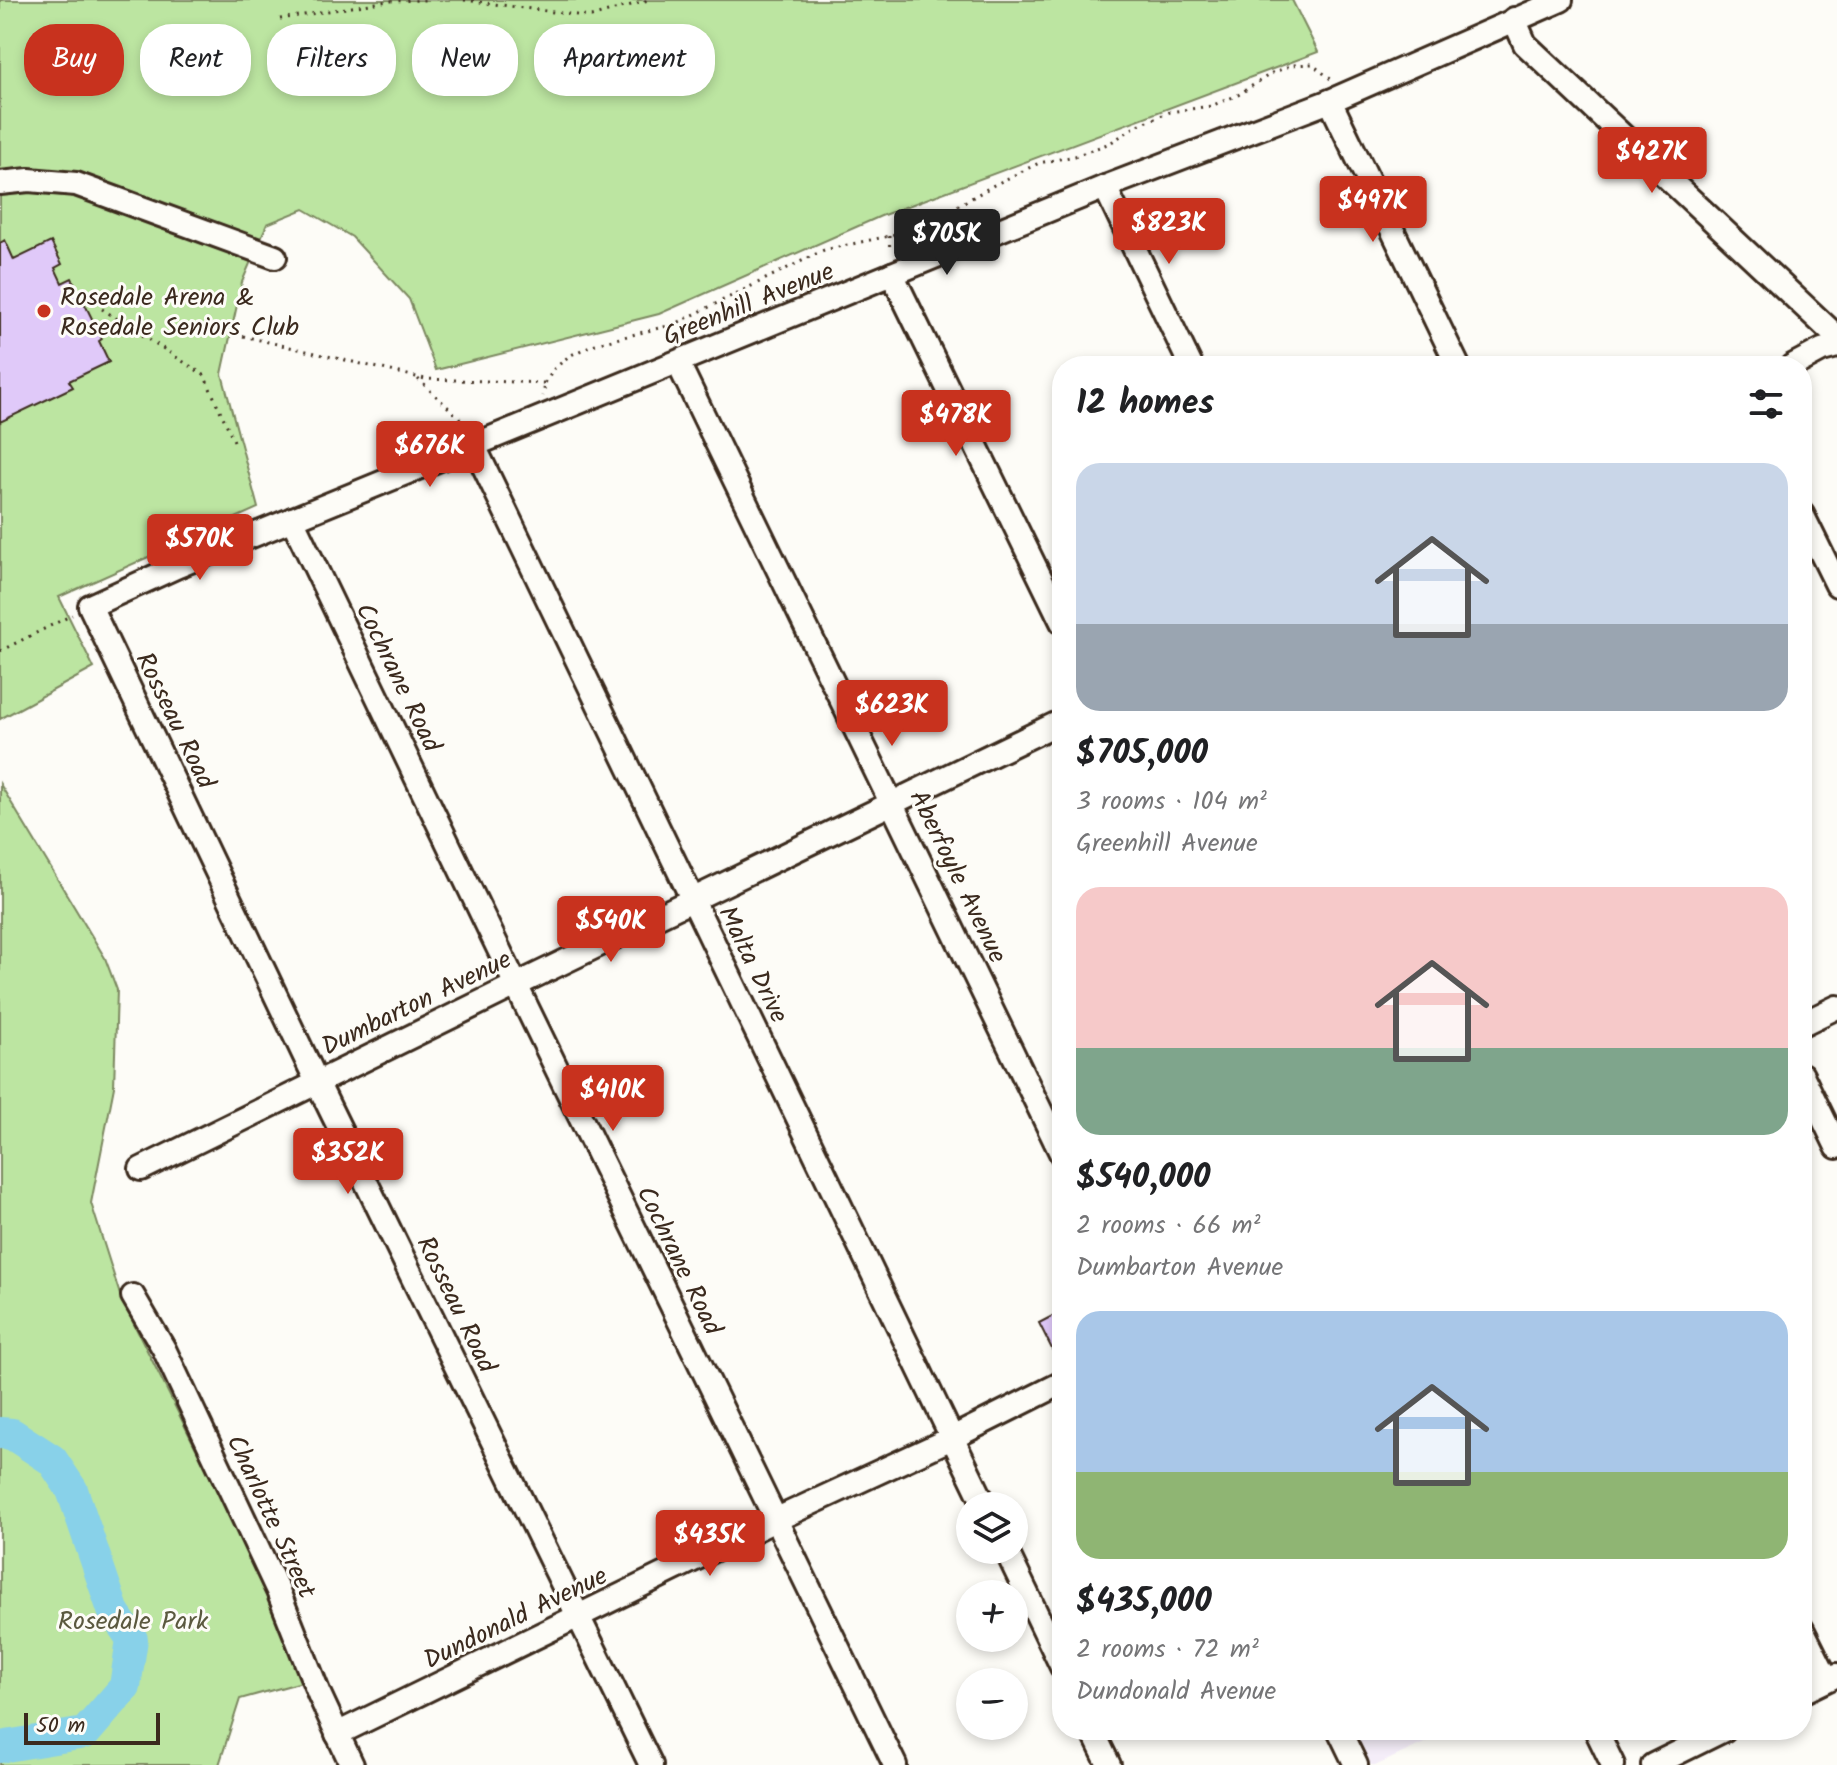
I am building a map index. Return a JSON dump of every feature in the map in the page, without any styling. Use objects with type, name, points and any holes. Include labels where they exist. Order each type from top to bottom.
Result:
[{"type":"street","name":"Greenhill Avenue","points":[[90,606],[472,437],[678,363],[1331,90],[1561,0]]},
{"type":"street","points":[[1514,19],[1525,44],[1837,337]]},
{"type":"street","points":[[1331,90],[1453,356]]},
{"type":"street","points":[[0,183],[29,180],[76,184],[275,257]]},
{"type":"street","points":[[1105,187],[1186,356]]},
{"type":"street","points":[[892,274],[1052,602]]},
{"type":"street","points":[[1811,356],[1837,346]]},
{"type":"street","name":"Aberfoyle Avenue","points":[[678,363],[1052,1134]]},
{"type":"street","name":"Malta Drive","points":[[472,437],[978,1492]]},
{"type":"street","name":"Cochrane Road","points":[[292,519],[895,1765]]},
{"type":"street","points":[[1812,534],[1837,585]]},
{"type":"street","name":"Rosseau Road","points":[[90,606],[317,1082],[651,1765]]},
{"type":"street","name":"Dumbarton Avenue","points":[[141,1169],[1052,726]]},
{"type":"street","points":[[1812,1019],[1837,1007]]},
{"type":"street","points":[[1812,1096],[1837,1147]]},
{"type":"street","name":"Charlotte Street","points":[[133,1296],[164,1349],[258,1548],[352,1765]]},
{"type":"street","name":"Dundonald Avenue","points":[[337,1734],[1052,1388]]},
{"type":"street","points":[[1013,1564],[1052,1646]]},
{"type":"street","points":[[1812,1645],[1832,1677],[1812,1687]]},
{"type":"street","points":[[1097,1740],[1109,1765]]},
{"type":"street","points":[[1344,1740],[1356,1765]]},
{"type":"street","points":[[1601,1740],[1613,1765]]},
{"type":"street","points":[[1653,1765],[1704,1740]]},
{"type":"path","points":[[280,19],[388,1],[427,0]]},
{"type":"path","points":[[464,0],[591,17],[648,0]]},
{"type":"path","points":[[542,400],[545,383],[554,369],[569,356],[592,345],[675,324],[824,250],[889,236],[928,223],[1039,163],[1087,152],[1170,112],[1211,106],[1292,65],[1312,64],[1331,90]]},
{"type":"path","points":[[102,309],[204,375],[234,441]]},
{"type":"path","points":[[243,336],[425,379],[545,383]]},
{"type":"path","points":[[416,376],[472,437]]},
{"type":"path","points":[[0,651],[90,606]]},
{"type":"shaded area","points":[[1360,1740],[1431,1740],[1377,1765],[1371,1765]]},
{"type":"green space","points":[[0,0],[1292,0],[1318,52],[881,216],[659,314],[436,370],[409,299],[352,237],[304,209],[267,224],[242,282],[222,374],[258,508],[59,597],[94,668],[0,719]]},
{"type":"green space","name":"Rosedale Park","points":[[0,784],[105,958],[117,990],[114,1087],[91,1203],[121,1298],[276,1609],[302,1682],[240,1699],[219,1765],[0,1765]]},
{"type":"building","name":"Rosedale Arena & Rosedale Seniors Club","points":[[5,240],[14,260],[51,242],[62,264],[55,268],[62,283],[72,278],[102,339],[99,341],[109,362],[69,381],[73,387],[0,422],[0,243]]},
{"type":"building","points":[[1052,1316],[1052,1349],[1039,1323]]},
{"type":"waterway","points":[[0,1433],[12,1434],[52,1460],[72,1490],[114,1613],[132,1639],[125,1687],[85,1733],[0,1747]]},
{"type":"place","name":"Rosedale Arena & Rosedale Seniors Club","points":[[44,311]]}]
